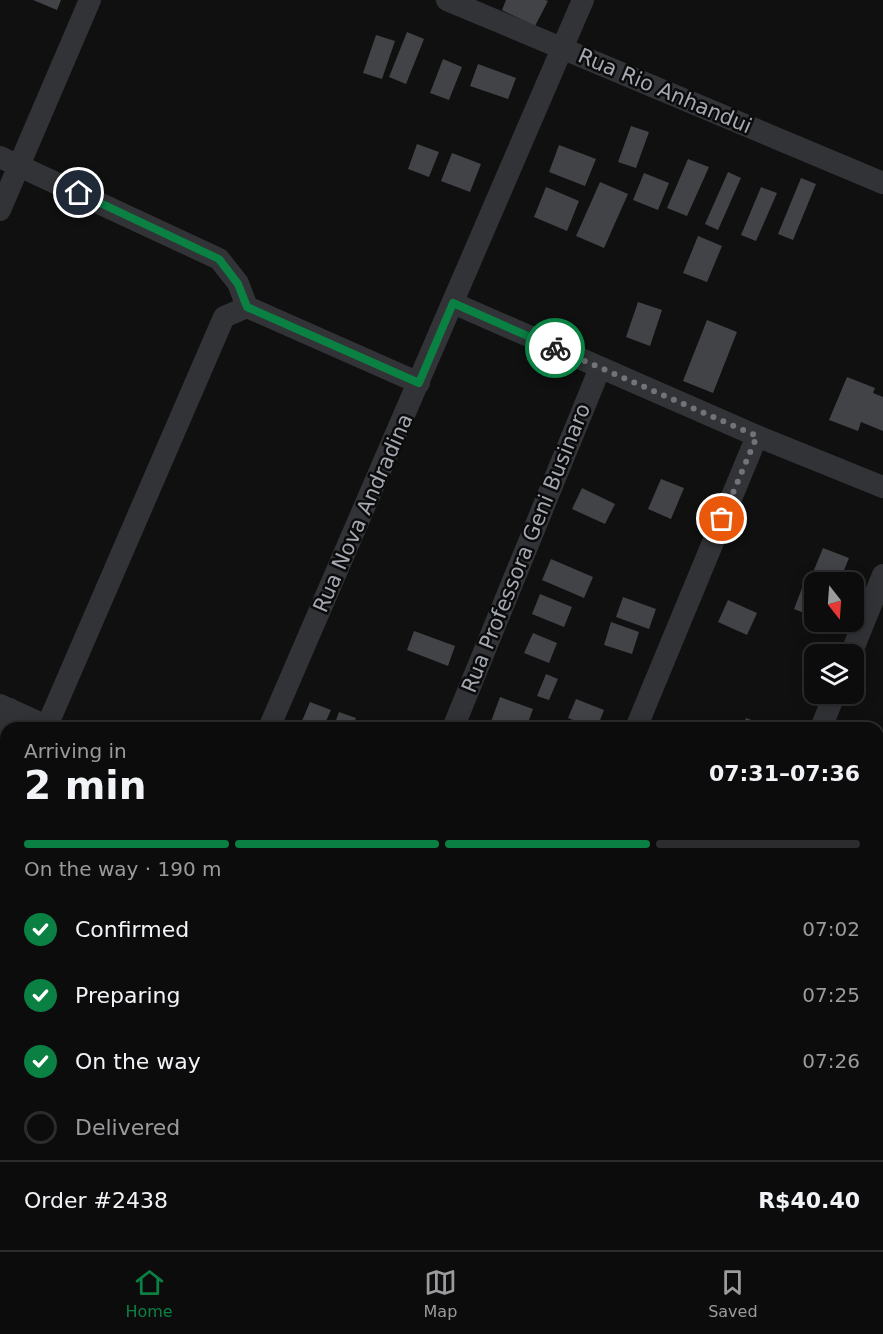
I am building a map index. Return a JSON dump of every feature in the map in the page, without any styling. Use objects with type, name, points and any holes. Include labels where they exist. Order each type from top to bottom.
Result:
[{"type":"street","points":[[0,210],[10,161],[90,0]]},
{"type":"street","name":"Rua Rio Anhandui","points":[[447,0],[883,183]]},
{"type":"street","name":"Rua Nova Andradina","points":[[272,722],[584,0]]},
{"type":"street","points":[[10,161],[219,259],[238,284],[247,307],[419,383]]},
{"type":"street","points":[[453,303],[757,436],[883,487]]},
{"type":"street","points":[[51,722],[224,317],[247,307]]},
{"type":"street","name":"Rua Professora Geni Businaro","points":[[455,722],[600,368]]},
{"type":"street","points":[[638,722],[757,436]]},
{"type":"street","points":[[855,644],[883,575]]},
{"type":"street","points":[[823,722],[831,704]]},
{"type":"street","points":[[2,722],[5,707],[38,722]]},
{"type":"building","points":[[33,0],[61,0],[57,10]]},
{"type":"building","points":[[506,0],[548,1],[535,26],[502,10]]},
{"type":"building","points":[[407,32],[424,39],[406,84],[389,77]]},
{"type":"building","points":[[376,35],[395,41],[382,79],[363,73]]},
{"type":"building","points":[[443,59],[462,67],[449,100],[430,93]]},
{"type":"building","points":[[478,64],[516,78],[508,99],[470,86]]},
{"type":"building","points":[[631,126],[649,132],[636,168],[618,162]]},
{"type":"building","points":[[417,144],[439,152],[429,177],[408,169]]},
{"type":"building","points":[[559,145],[596,159],[585,186],[549,172]]},
{"type":"building","points":[[452,153],[481,164],[470,192],[441,181]]},
{"type":"building","points":[[688,159],[709,167],[687,216],[667,208]]},
{"type":"building","points":[[728,172],[741,178],[718,230],[705,224]]},
{"type":"building","points":[[644,173],[669,183],[658,210],[633,200]]},
{"type":"building","points":[[801,178],[816,184],[793,240],[778,234]]},
{"type":"building","points":[[600,182],[628,194],[604,248],[576,236]]},
{"type":"building","points":[[546,187],[579,201],[567,231],[534,217]]},
{"type":"building","points":[[761,187],[777,193],[756,241],[741,235]]},
{"type":"building","points":[[698,236],[722,246],[707,282],[683,273]]},
{"type":"building","points":[[638,302],[662,310],[650,346],[626,337]]},
{"type":"building","points":[[707,320],[737,332],[713,393],[683,381]]},
{"type":"building","points":[[847,377],[875,388],[873,393],[883,397],[883,431],[861,422],[858,431],[829,420]]},
{"type":"building","points":[[661,479],[684,488],[671,519],[648,509]]},
{"type":"building","points":[[582,488],[615,504],[605,524],[572,509]]},
{"type":"building","points":[[823,548],[849,558],[843,572],[814,570]]},
{"type":"building","points":[[551,559],[593,577],[584,598],[542,580]]},
{"type":"building","points":[[804,583],[804,613],[794,609]]},
{"type":"building","points":[[540,594],[572,607],[564,627],[532,614]]},
{"type":"building","points":[[623,597],[656,609],[649,629],[616,617]]},
{"type":"building","points":[[728,600],[757,613],[747,635],[718,622]]},
{"type":"building","points":[[611,622],[639,632],[632,654],[604,645]]},
{"type":"building","points":[[414,631],[455,646],[448,666],[407,650]]},
{"type":"building","points":[[533,633],[557,643],[549,663],[524,653]]},
{"type":"building","points":[[546,674],[558,679],[549,700],[537,696]]},
{"type":"building","points":[[500,697],[533,709],[528,722],[491,722]]},
{"type":"building","points":[[576,699],[604,710],[599,722],[578,722],[568,718]]},
{"type":"building","points":[[310,702],[331,710],[326,722],[302,722]]},
{"type":"building","points":[[339,712],[356,718],[354,722],[335,722]]},
{"type":"building","points":[[746,718],[757,722],[744,722]]},
{"type":"way so far","points":[[555,348],[757,436],[722,519]]},
{"type":"route","points":[[79,193],[219,259],[238,284],[247,307],[419,383],[453,303],[555,348]]}]
